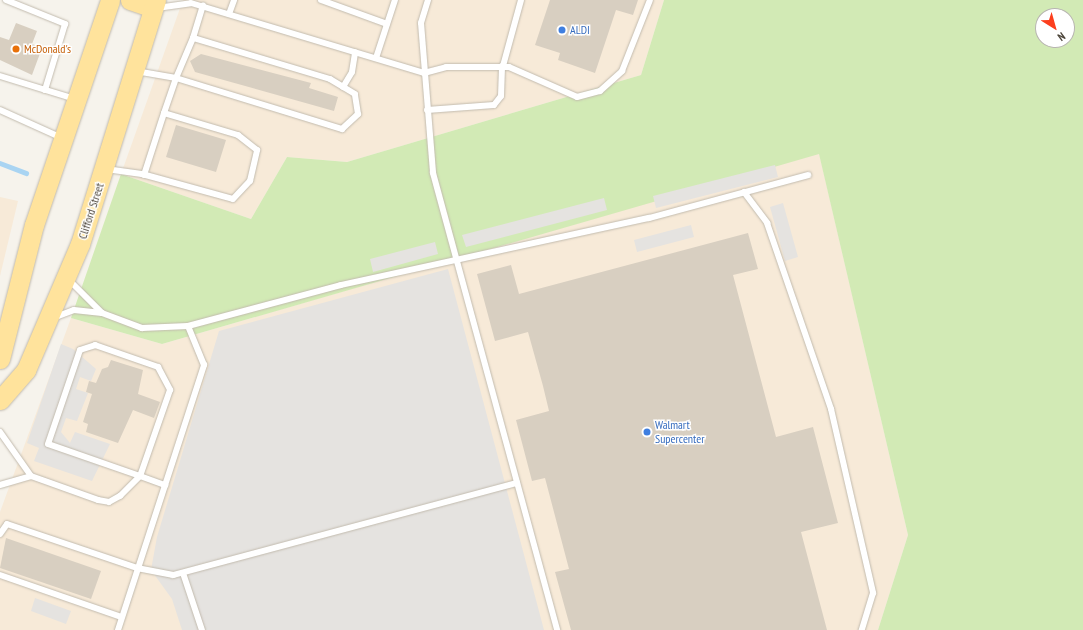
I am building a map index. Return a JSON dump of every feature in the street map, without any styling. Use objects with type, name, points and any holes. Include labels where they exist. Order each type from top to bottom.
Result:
[{"type":"main road","points":[[0,359],[4,328],[34,225],[110,0]]},
{"type":"main road","points":[[130,0],[155,4]]},
{"type":"main road","name":"Clifford Street","points":[[0,400],[26,370],[66,277],[105,169],[155,4]]},
{"type":"lane","points":[[6,0],[65,24],[45,90]]},
{"type":"lane","points":[[229,14],[234,0]]},
{"type":"lane","points":[[321,0],[387,24]]},
{"type":"lane","points":[[376,58],[395,0]]},
{"type":"lane","points":[[428,0],[421,23],[433,174],[458,260],[557,630]]},
{"type":"lane","points":[[427,110],[494,105],[501,96],[502,66],[521,0]]},
{"type":"lane","points":[[155,4],[191,3],[203,6],[424,73],[446,67],[502,66],[577,97],[600,91],[622,71],[650,0]]},
{"type":"lane","points":[[144,175],[176,78],[193,38],[203,6]]},
{"type":"lane","points":[[135,71],[176,78],[342,129],[358,114],[355,94],[330,79],[193,38]]},
{"type":"lane","points":[[342,87],[352,72],[355,52]]},
{"type":"lane","points":[[0,76],[76,99]]},
{"type":"lane","points":[[0,110],[63,139]]},
{"type":"lane","points":[[105,169],[144,175],[233,199],[250,181],[257,150],[238,135],[164,113]]},
{"type":"lane","points":[[48,320],[74,310],[102,313],[142,328],[188,326],[341,285],[458,260],[744,192],[808,175]]},
{"type":"lane","points":[[744,192],[768,223],[831,409],[873,593],[862,630]]},
{"type":"lane","points":[[66,277],[102,313]]},
{"type":"lane","points":[[118,630],[204,365],[188,326]]},
{"type":"lane","points":[[0,485],[31,476],[109,502],[120,496],[140,476],[170,390],[158,367],[95,345],[87,346],[80,350],[48,444],[140,476],[165,485]]},
{"type":"lane","points":[[0,432],[31,476]]},
{"type":"lane","points":[[0,534],[7,524],[137,568],[173,575],[517,483]]},
{"type":"lane","points":[[183,573],[202,630]]},
{"type":"lane","points":[[0,575],[121,618]]},
{"type":"shaded area","points":[[183,0],[664,0],[641,75],[347,162],[287,157],[251,219],[121,174]]},
{"type":"shaded area","points":[[819,153],[908,535],[878,630],[0,630],[0,512],[71,318],[162,344]]},
{"type":"shaded area","points":[[775,165],[778,177],[656,208],[653,196]]},
{"type":"shaded area","points":[[0,197],[18,201],[0,276]]},
{"type":"shaded area","points":[[604,198],[607,210],[466,247],[462,235]]},
{"type":"shaded area","points":[[783,203],[798,257],[785,261],[770,207]]},
{"type":"shaded area","points":[[691,225],[694,237],[637,252],[634,240]]},
{"type":"shaded area","points":[[435,242],[438,254],[373,272],[370,259]]},
{"type":"shaded area","points":[[448,269],[544,630],[182,630],[172,599],[151,570],[157,537],[219,331]]},
{"type":"shaded area","points":[[61,344],[73,349],[96,369],[91,381],[80,377],[76,389],[88,393],[77,421],[66,418],[61,432],[70,443],[75,432],[110,444],[92,481],[34,461],[39,448],[27,443]]},
{"type":"shaded area","points":[[35,598],[71,611],[66,624],[31,611]]},
{"type":"green space","points":[[664,0],[1083,0],[1083,630],[878,630],[908,535],[819,154],[162,344],[71,318],[121,174],[251,219],[287,157],[347,162],[641,75]]},
{"type":"building","points":[[550,0],[638,0],[633,15],[616,10],[595,73],[558,60],[560,53],[535,45]]},
{"type":"building","points":[[16,23],[37,31],[32,44],[42,48],[32,75],[0,60],[0,37],[9,40]]},
{"type":"building","points":[[201,54],[311,83],[309,88],[338,97],[334,111],[195,72],[190,61]]},
{"type":"building","points":[[176,125],[226,140],[216,172],[166,157]]},
{"type":"building","name":"Walmart Supercenter","points":[[748,233],[758,269],[733,275],[776,437],[813,427],[838,523],[801,532],[827,630],[571,630],[555,572],[569,569],[545,478],[532,481],[516,420],[549,411],[543,386],[528,332],[495,341],[477,274],[511,265],[519,294]]},
{"type":"building","points":[[111,360],[143,370],[138,394],[160,402],[154,418],[133,410],[118,443],[86,432],[88,424],[83,422],[92,394],[86,392],[89,381],[96,383],[102,369],[108,367]]},
{"type":"building","points":[[6,538],[101,571],[91,599],[0,568]]},
{"type":"waterway","points":[[0,163],[26,173]]},
{"type":"place","name":"ALDI","points":[[562,30]]},
{"type":"place","name":"McDonald's","points":[[16,49]]},
{"type":"place","name":"Walmart Supercenter","points":[[647,432]]}]
